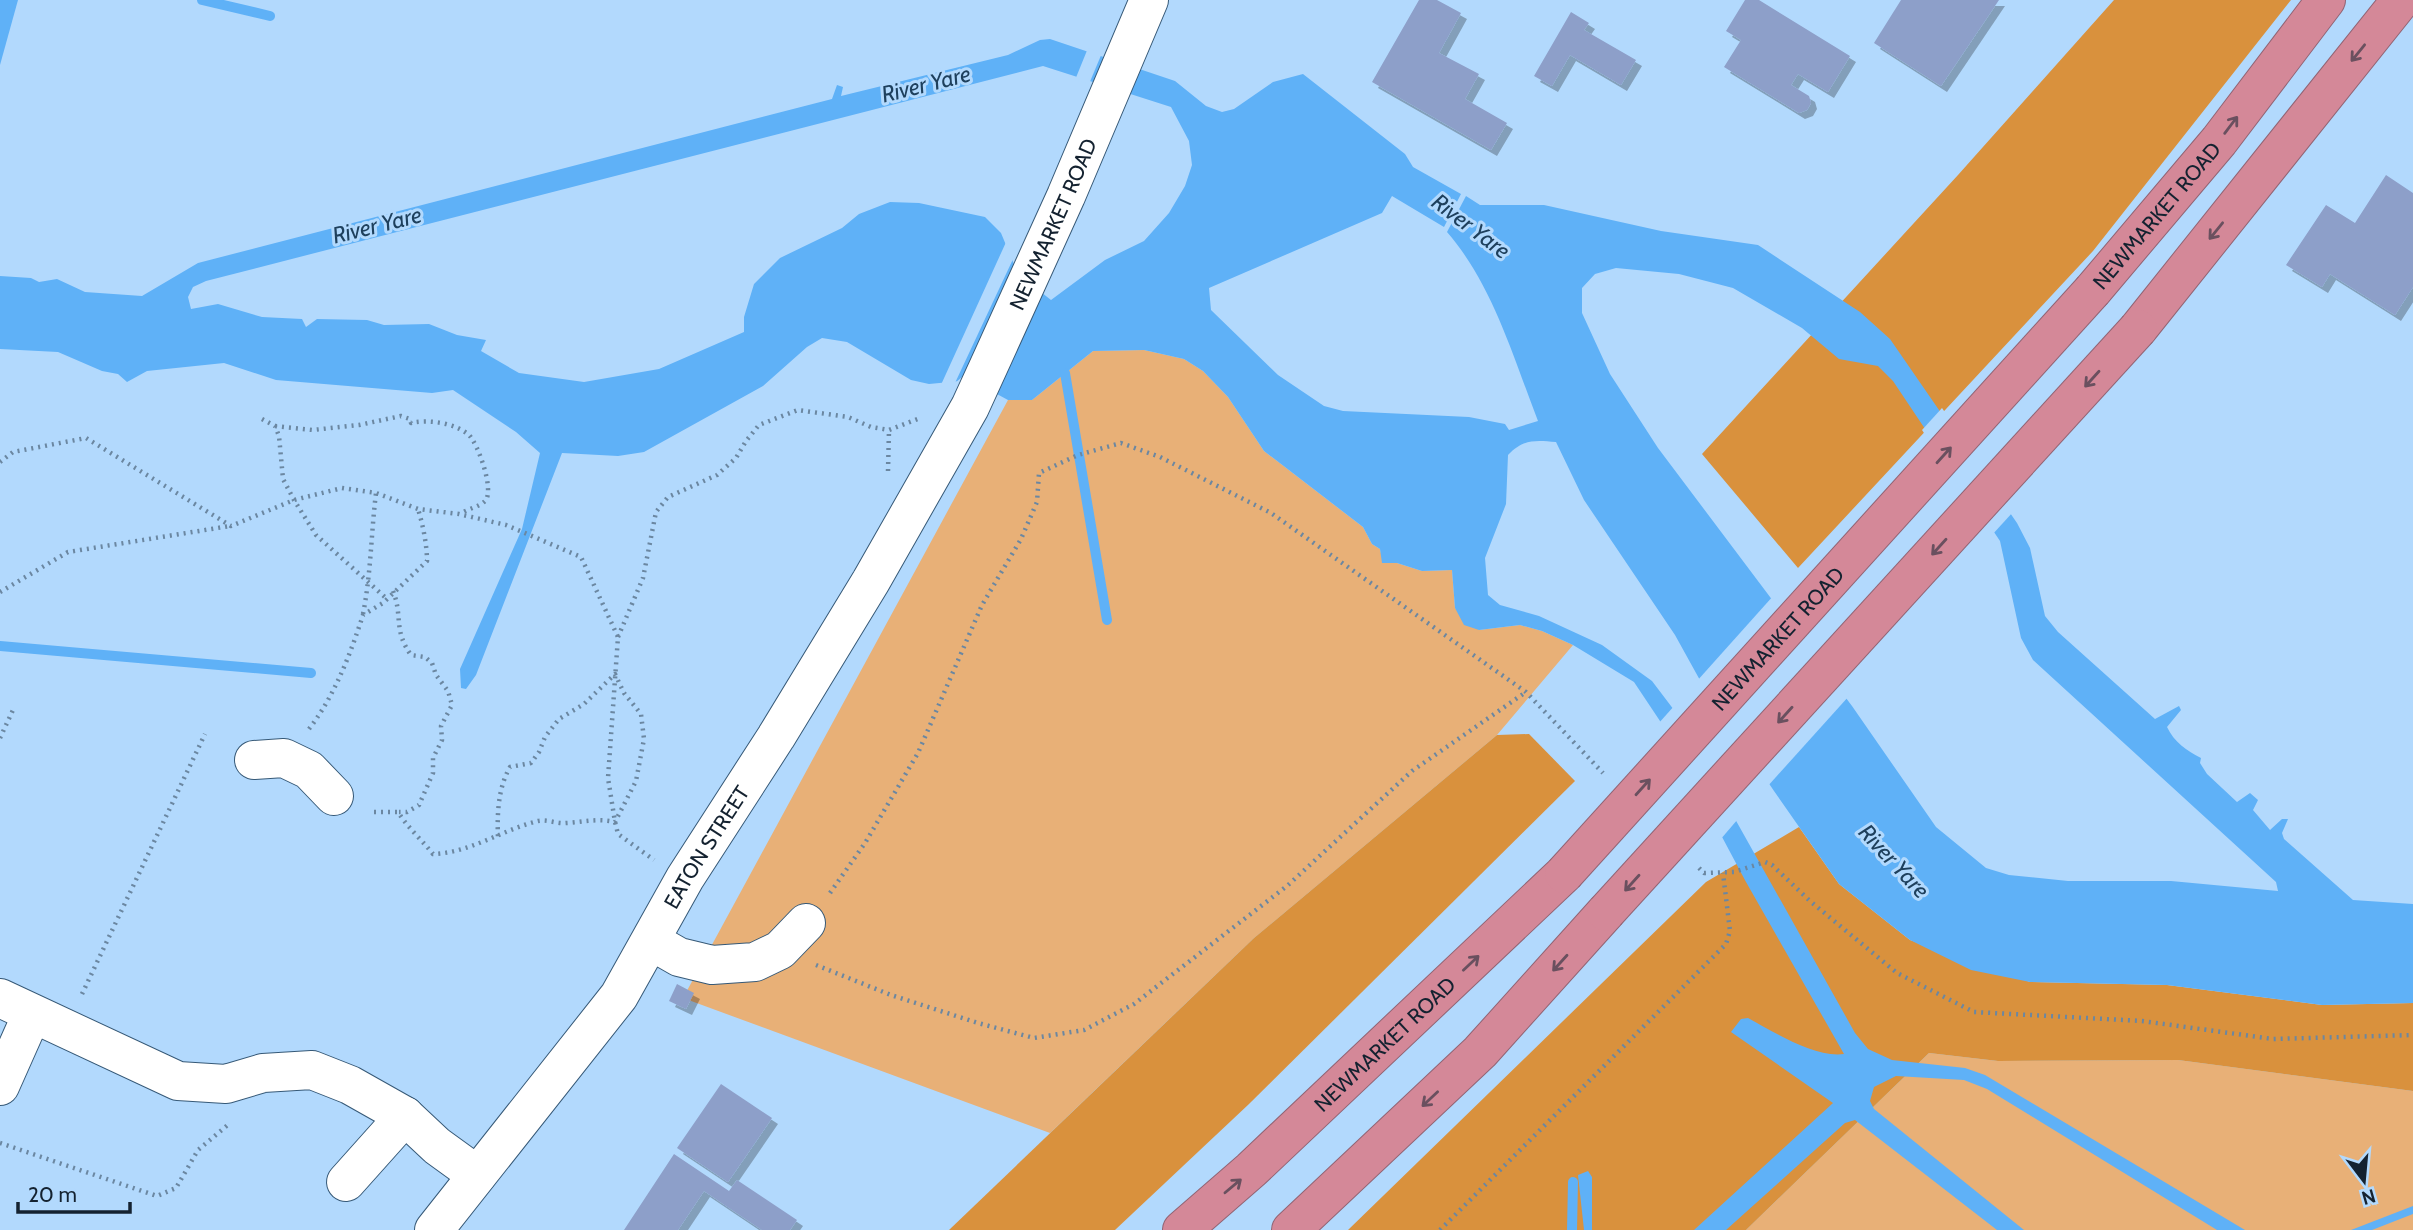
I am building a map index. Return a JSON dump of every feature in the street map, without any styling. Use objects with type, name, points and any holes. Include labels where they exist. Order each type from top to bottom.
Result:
[{"type":"highway","name":"NEWMARKET ROAD","points":[[1182,1230],[1251,1170],[1564,874],[2093,290],[2219,141],[2326,0]]},
{"type":"highway","points":[[1291,1230],[1480,1052],[2138,329],[2401,0]]},
{"type":"street","name":"NEWMARKET ROAD","points":[[948,443],[970,407],[998,347],[1066,196],[1149,0]]},
{"type":"street","name":"EATON STREET","points":[[434,1230],[619,996],[685,878],[776,737],[871,581],[948,443]]},
{"type":"street","points":[[254,760],[284,758],[309,770],[334,796]]},
{"type":"street","points":[[651,942],[678,957],[712,965],[755,962],[780,950],[806,923]]},
{"type":"street","points":[[0,1086],[32,1014],[178,1081],[226,1084],[263,1073],[312,1070],[351,1085],[405,1116],[437,1146],[477,1175]]},
{"type":"street","points":[[346,1182],[405,1116]]},
{"type":"path","points":[[645,855],[618,834],[608,778],[618,637],[643,578],[656,512],[668,497],[717,475],[736,458],[759,425],[797,410],[848,417],[871,427],[889,430]]},
{"type":"path","points":[[262,419],[275,426],[313,430],[359,425],[401,416],[410,419],[411,423],[436,422],[456,428],[469,435],[477,448],[486,474],[489,494],[484,501],[459,514]]},
{"type":"path","points":[[275,426],[279,436],[283,479],[316,535],[387,599]]},
{"type":"path","points":[[0,461],[13,453],[86,438],[231,526]]},
{"type":"path","points":[[780,950],[891,995],[1034,1038],[1084,1030],[1134,1004],[1287,886],[1412,771],[1526,692],[1271,513],[1160,457],[1121,443],[1078,455],[1038,473],[1037,502],[1021,539],[982,605],[918,753],[865,843],[806,923]]},
{"type":"path","points":[[0,592],[68,552],[231,526],[294,500],[342,488],[376,493],[418,509],[459,514],[506,525],[580,557],[618,637]]},
{"type":"path","points":[[292,762],[304,736],[334,690],[363,615],[370,582],[376,493]]},
{"type":"path","points":[[363,615],[387,599],[427,561],[427,544],[418,509]]},
{"type":"path","points":[[374,812],[407,812],[419,805],[433,773],[433,758],[442,740],[441,726],[452,705],[448,691],[436,675],[432,663],[425,657],[411,655],[403,645],[398,629],[399,610],[393,591]]},
{"type":"path","points":[[615,674],[624,693],[641,714],[644,739],[636,781],[615,822]]},
{"type":"path","points":[[498,838],[497,816],[510,767],[531,763],[545,737],[559,719],[584,704],[615,674]]},
{"type":"path","points":[[0,738],[13,710]]},
{"type":"path","points":[[32,1014],[205,734]]},
{"type":"path","points":[[398,812],[433,854],[498,838],[541,820],[563,824],[603,819],[615,822]]},
{"type":"path","points":[[1734,872],[1765,862],[1772,865],[1810,901],[1897,973],[1974,1012],[2142,1021],[2273,1039],[2413,1035]]},
{"type":"path","points":[[1440,1230],[1726,944],[1730,931],[1723,873]]},
{"type":"path","points":[[0,1143],[158,1196],[176,1188],[198,1150],[237,1117]]},
{"type":"shaded area","points":[[2114,0],[2291,0],[2093,251],[1798,568],[1702,454]]},
{"type":"shaded area","points":[[1144,350],[1184,359],[1203,371],[1228,397],[1264,451],[1363,527],[1372,544],[1380,549],[1383,562],[1397,563],[1422,571],[1452,570],[1455,608],[1479,630],[1520,625],[1542,631],[1573,645],[1497,735],[1254,938],[1050,1133],[683,998],[1008,400],[1032,400],[1093,351]]},
{"type":"shaded area","points":[[1529,734],[1575,781],[1249,1104],[1115,1230],[949,1230],[1254,938],[1497,735]]},
{"type":"shaded area","points":[[1799,827],[1839,884],[1910,940],[2030,982],[2167,985],[2322,1005],[2413,1003],[2413,1091],[2178,1060],[1998,1061],[1929,1053],[1746,1230],[1348,1230],[1706,882]]},
{"type":"shaded area","points":[[1929,1053],[1998,1061],[2178,1060],[2413,1091],[2413,1230],[1746,1230]]},
{"type":"water","points":[[0,0],[18,0],[0,65]]},
{"type":"water","name":"River Yare","points":[[1050,39],[1175,81],[1206,106],[1222,112],[1234,109],[1273,82],[1303,74],[1405,154],[1413,167],[1461,194],[1444,227],[1392,196],[1382,213],[1209,288],[1211,310],[1278,375],[1324,406],[1343,411],[1469,417],[1505,424],[1509,430],[1538,421],[1489,298],[1463,253],[1447,232],[1466,196],[1480,205],[1544,205],[1661,231],[1758,245],[1860,312],[1890,339],[2017,523],[2030,548],[2045,616],[2058,632],[2155,719],[2179,706],[2181,710],[2167,727],[2177,742],[2201,758],[2200,763],[2207,774],[2237,802],[2250,793],[2258,800],[2253,810],[2270,830],[2282,819],[2288,819],[2282,833],[2284,839],[2353,900],[2413,904],[2413,1003],[2322,1005],[2167,985],[2030,982],[1971,970],[1910,940],[1839,884],[1701,682],[1675,635],[1584,500],[1556,442],[1530,442],[1519,446],[1508,455],[1506,504],[1485,558],[1488,595],[1500,605],[1539,616],[1602,645],[1652,681],[1674,710],[1855,1033],[1868,1049],[1892,1060],[1965,1068],[1985,1075],[2245,1230],[2217,1230],[1987,1089],[1964,1080],[1896,1076],[1874,1087],[1870,1101],[1874,1109],[2024,1230],[1997,1230],[1855,1120],[1845,1123],[1726,1230],[1694,1230],[1833,1103],[1731,1032],[1741,1019],[1748,1018],[1807,1048],[1844,1054],[1746,882],[1662,724],[1634,682],[1573,645],[1542,631],[1520,625],[1479,630],[1464,625],[1455,608],[1452,570],[1422,571],[1397,563],[1382,563],[1380,549],[1372,544],[1363,527],[1264,451],[1228,397],[1203,371],[1184,359],[1144,350],[1093,351],[1032,400],[1008,400],[971,380],[929,384],[911,380],[847,342],[822,338],[807,347],[763,386],[644,452],[618,456],[562,453],[476,675],[466,689],[461,688],[460,669],[522,529],[540,453],[516,432],[453,390],[432,393],[276,380],[224,363],[147,371],[127,382],[118,374],[102,371],[58,352],[0,349],[0,276],[31,278],[39,282],[57,279],[85,292],[142,296],[198,263],[832,99],[837,85],[843,87],[841,96],[1008,55],[1040,40]],"holes":[[[1043,66],[1171,107],[1189,141],[1192,165],[1185,186],[1169,213],[1144,241],[1105,260],[1051,300],[1018,274],[1001,233],[985,217],[919,203],[890,202],[859,214],[842,228],[780,258],[754,284],[744,317],[744,332],[659,369],[584,382],[519,373],[481,351],[486,340],[457,335],[429,324],[384,325],[367,320],[317,319],[306,327],[302,319],[262,317],[218,304],[191,309],[188,297],[193,287],[206,281]],[[1616,268],[1679,274],[1733,288],[1802,328],[1839,359],[1878,366],[1893,381],[2000,541],[2021,638],[2033,660],[2276,882],[2278,891],[2171,881],[2068,881],[2009,875],[1986,868],[1936,827],[1852,706],[1658,448],[1610,374],[1582,313],[1582,288],[1595,274]]]},
{"type":"water","points":[[1588,1171],[1592,1177],[1592,1230],[1584,1230],[1578,1175]]},
{"type":"water","points":[[2413,1206],[2413,1214],[2372,1230],[2351,1230]]},
{"type":"pier","points":[[1088,48],[1102,53],[1089,84],[1075,80]]},
{"type":"pier","points":[[1007,240],[1014,257],[955,383],[969,371],[996,380],[997,398],[971,383],[940,387]]},
{"type":"pier","points":[[1942,408],[2013,512],[1992,535],[1922,430]]},
{"type":"pier","points":[[1774,595],[1849,696],[1767,787],[1697,681]]},
{"type":"pier","points":[[1675,705],[1738,819],[1720,840],[1658,724]]},
{"type":"building","points":[[1419,0],[1437,0],[1461,13],[1439,53],[1479,74],[1465,99],[1507,123],[1491,150],[1372,82]]},
{"type":"building","points":[[1745,0],[1759,0],[1850,56],[1828,92],[1798,74],[1791,85],[1809,96],[1811,103],[1807,110],[1799,113],[1724,67],[1741,40],[1726,31]]},
{"type":"building","points":[[1901,0],[1999,0],[1941,86],[1874,43]]},
{"type":"building","points":[[1571,12],[1589,23],[1584,30],[1636,60],[1621,85],[1570,55],[1552,86],[1534,76]]},
{"type":"building","points":[[2386,175],[2413,193],[2413,287],[2395,315],[2330,274],[2322,287],[2286,265],[2326,205],[2355,223]]},
{"type":"building","points":[[677,984],[694,993],[686,1009],[669,1001]]},
{"type":"building","points":[[721,1084],[772,1118],[728,1182],[677,1148]]},
{"type":"building","points":[[674,1154],[729,1191],[737,1180],[797,1220],[790,1230],[762,1230],[704,1191],[678,1230],[624,1230]]},
{"type":"waterway","points":[[202,0],[270,16]]},
{"type":"waterway","points":[[1065,373],[1107,620]]},
{"type":"waterway","points":[[0,646],[311,673]]},
{"type":"waterway","points":[[1572,1230],[1573,1182]]}]
